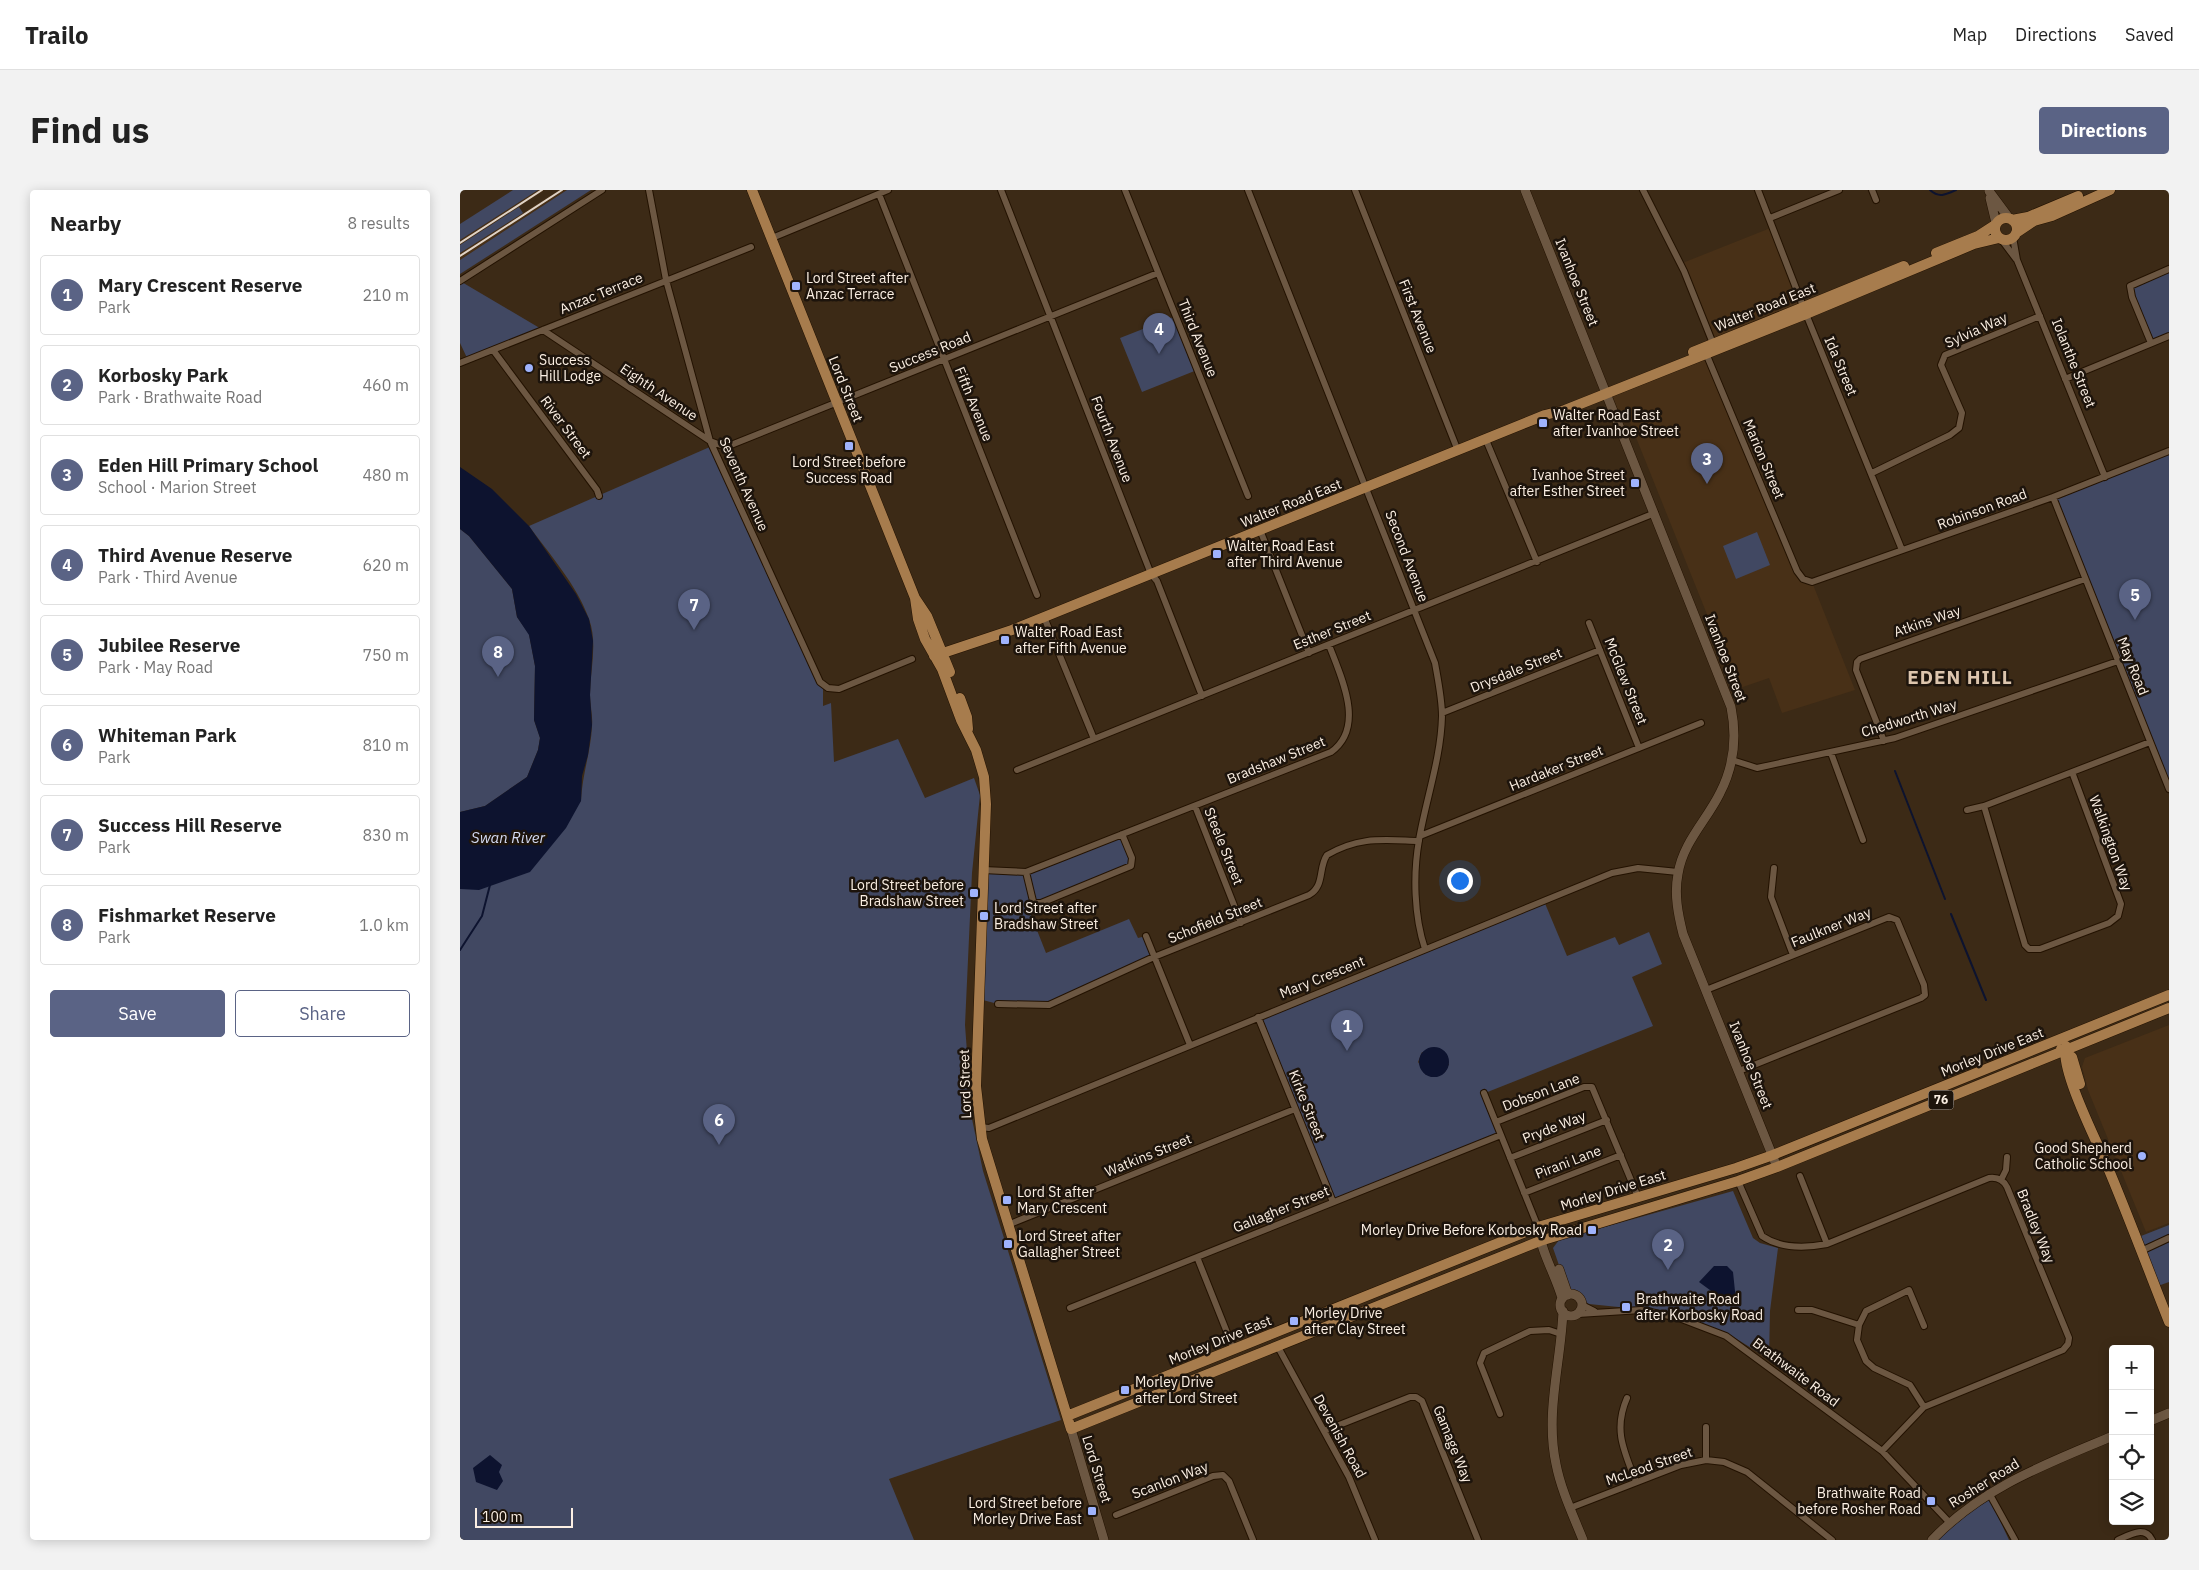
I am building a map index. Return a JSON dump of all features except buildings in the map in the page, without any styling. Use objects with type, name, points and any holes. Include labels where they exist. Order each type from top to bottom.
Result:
[{"type":"main road","name":"Lord Street","points":[[752,190],[915,598],[927,616],[942,669],[961,720],[969,733],[984,778],[986,804],[976,1086],[980,1127],[1070,1429]]},
{"type":"main road","points":[[2093,190],[2028,217],[2002,219],[1996,224],[2000,238],[2008,240],[2034,221],[2052,216],[2110,190]]},
{"type":"main road","points":[[2010,219],[2017,226],[2014,235]]},
{"type":"main road","name":"Walter Road East","points":[[938,654],[986,640],[1545,415],[1564,410],[1606,390],[1805,310],[1978,236],[1996,224]]},
{"type":"main road","name":"Walter Road East","points":[[1805,310],[1974,244],[2000,238]]},
{"type":"main road","name":"Morley Drive East","points":[[1067,1416],[1538,1227],[1736,1168],[1773,1155],[2169,995]]},
{"type":"main road","name":"Morley Drive East","points":[[1070,1429],[1543,1240],[1738,1181],[1777,1167],[2169,1008]]},
{"type":"main road","points":[[2064,1051],[2071,1037],[2078,1032]]},
{"type":"main road","points":[[2036,1049],[2056,1047],[2072,1057],[2087,1110],[2105,1161],[2169,1322]]},
{"type":"street","points":[[460,281],[602,190]]},
{"type":"street","name":"Seventh Avenue","points":[[649,190],[666,280],[710,441],[823,685],[828,688],[839,689],[912,659]]},
{"type":"street","points":[[772,238],[888,190]]},
{"type":"street","name":"Fourth Avenue","points":[[1001,190],[1151,574],[1157,581],[1202,696]]},
{"type":"street","name":"Third Avenue","points":[[1125,190],[1248,496]]},
{"type":"street","name":"Second Avenue","points":[[1248,190],[1435,663],[1442,713],[1436,758],[1419,838],[1416,894],[1419,927],[1425,949]]},
{"type":"street","name":"First Avenue","points":[[1355,190],[1458,451]]},
{"type":"street","name":"Ivanhoe Street","points":[[1525,190],[1731,707],[1734,733],[1732,760],[1720,793],[1693,836],[1678,872],[1676,892],[1680,924],[1777,1167]]},
{"type":"street","name":"Marion Street","points":[[1644,190],[1684,272],[1710,349],[1797,571],[1803,579]]},
{"type":"street","name":"Ida Street","points":[[1758,190],[1902,550]]},
{"type":"street","points":[[1770,218],[1839,190]]},
{"type":"street","points":[[1872,190],[1876,200]]},
{"type":"street","points":[[1989,190],[2010,219]]},
{"type":"street","points":[[1989,190],[1996,224]]},
{"type":"street","name":"Fifth Avenue","points":[[879,194],[943,361],[1037,595]]},
{"type":"street","name":"Iolanthe Street","points":[[2014,235],[2017,260]]},
{"type":"street","name":"Iolanthe Street","points":[[2000,238],[2017,260],[2105,477]]},
{"type":"street","name":"Anzac Terrace","points":[[460,363],[751,247]]},
{"type":"street","points":[[2151,343],[2132,297],[2130,286],[2169,268]]},
{"type":"street","name":"Success Road","points":[[710,441],[726,447],[1158,273]]},
{"type":"street","name":"Sylvia Way","points":[[1872,472],[1950,435],[1959,428],[1962,413],[1941,365],[1946,355],[2040,316]]},
{"type":"street","name":"Eighth Avenue","points":[[543,330],[710,441]]},
{"type":"street","points":[[2065,379],[2169,336]]},
{"type":"street","name":"River Street","points":[[493,350],[597,490],[599,496]]},
{"type":"street","points":[[1486,440],[1537,562]]},
{"type":"street","name":"Robinson Road","points":[[1803,579],[1812,582],[2053,497],[2169,451]]},
{"type":"street","name":"May Road","points":[[2053,497],[2169,789]]},
{"type":"street","name":"Esther Street","points":[[1017,770],[1655,514]]},
{"type":"street","points":[[1260,530],[1309,653]]},
{"type":"street","name":"Atkins Way","points":[[1884,741],[1856,670],[1857,662],[1860,659],[2085,579]]},
{"type":"street","points":[[1044,617],[1094,739]]},
{"type":"street","name":"McGlew Street","points":[[1589,623],[1639,748]]},
{"type":"street","name":"Bradshaw Street","points":[[983,870],[1026,872],[1331,752],[1340,746],[1347,734],[1348,702],[1343,680],[1329,645]]},
{"type":"street","name":"Drysdale Street","points":[[1442,713],[1600,650]]},
{"type":"street","name":"Chedworth Way","points":[[1732,760],[1757,768],[1884,741],[2118,661]]},
{"type":"street","name":"Hardaker Street","points":[[1419,838],[1701,723]]},
{"type":"street","points":[[1967,810],[1984,806],[2150,742]]},
{"type":"street","points":[[1831,753],[1863,840]]},
{"type":"street","name":"Walkington Way","points":[[1984,806],[2025,945],[2029,949],[2040,949],[2109,923],[2118,916],[2121,904],[2072,772]]},
{"type":"street","name":"Steele Street","points":[[1195,806],[1241,922]]},
{"type":"street","points":[[1026,872],[1032,901],[1040,903],[1131,866],[1132,858],[1122,834]]},
{"type":"street","name":"Schofield Street","points":[[998,1004],[1049,1006],[1154,957],[1314,893],[1320,884],[1324,859],[1332,852],[1368,839],[1419,838]]},
{"type":"street","name":"Mary Crescent","points":[[980,1127],[989,1128],[1190,1044],[1612,873],[1638,868],[1678,872]]},
{"type":"street","points":[[1774,868],[1771,897],[1793,955]]},
{"type":"street","name":"Faulkner Way","points":[[1706,990],[1889,917],[1893,917],[1899,924],[1924,985],[1925,995],[1916,1000],[1739,1072]]},
{"type":"street","points":[[1146,936],[1190,1044]]},
{"type":"street","name":"Kirke Street","points":[[1258,1017],[1333,1202]]},
{"type":"street","name":"Dobson Lane","points":[[1496,1122],[1584,1087],[1592,1087],[1595,1090],[1607,1120]]},
{"type":"street","points":[[1484,1093],[1565,1296],[1561,1304],[1563,1311],[1562,1332],[1553,1398],[1553,1442],[1560,1480],[1583,1540]]},
{"type":"street","name":"Watkins Street","points":[[1010,1224],[1295,1109]]},
{"type":"street","points":[[1607,1120],[1638,1197]]},
{"type":"street","name":"Pryde Way","points":[[1510,1158],[1607,1120]]},
{"type":"street","name":"Gallagher Street","points":[[1070,1308],[1501,1135]]},
{"type":"street","name":"Pirani Lane","points":[[1524,1193],[1621,1155]]},
{"type":"street","points":[[2001,1180],[2006,1170],[2007,1157]]},
{"type":"street","points":[[1800,1176],[1827,1244]]},
{"type":"street","name":"Bradley Way","points":[[1738,1181],[1762,1236],[1782,1245],[1812,1247],[1827,1244],[1989,1178],[1995,1177],[2001,1180],[2007,1187],[2069,1338],[2068,1344],[2063,1350],[1924,1407],[1882,1452]]},
{"type":"street","points":[[2142,1251],[2169,1238]]},
{"type":"street","points":[[1197,1257],[1234,1350]]},
{"type":"street","points":[[1924,1326],[1908,1290],[1872,1306],[1866,1311],[1859,1325],[1857,1340],[1866,1361],[1874,1368],[1910,1385],[1924,1407]]},
{"type":"street","points":[[1562,1332],[1578,1311],[1578,1296],[1565,1296]]},
{"type":"street","name":"Brathwaite Road","points":[[1578,1311],[1641,1310],[1661,1313],[1726,1336],[1882,1452],[1949,1522]]},
{"type":"street","points":[[1798,1310],[1812,1310],[1859,1325]]},
{"type":"street","points":[[1563,1311],[1568,1315],[1578,1311]]},
{"type":"street","points":[[1500,1414],[1480,1363],[1484,1353],[1530,1332],[1549,1330],[1562,1332]]},
{"type":"street","name":"Devenish Road","points":[[1278,1347],[1349,1477],[1375,1540]]},
{"type":"street","name":"Gamage Way","points":[[1324,1431],[1410,1397],[1418,1398],[1422,1401],[1478,1540]]},
{"type":"street","points":[[1627,1398],[1621,1412],[1620,1438],[1636,1482]]},
{"type":"street","points":[[2154,1419],[2169,1413]]},
{"type":"street","points":[[1706,1427],[1706,1460]]},
{"type":"street","name":"Lord Street","points":[[1070,1429],[1104,1540]]},
{"type":"street","name":"Rosher Road","points":[[1932,1540],[1949,1522],[1989,1493],[2015,1478],[2109,1438]]},
{"type":"street","name":"McLeod Street","points":[[1570,1508],[1681,1465],[1706,1460],[1724,1462],[1747,1472],[1832,1540]]},
{"type":"street","name":"Scanlon Way","points":[[1116,1515],[1213,1476],[1224,1475],[1230,1481],[1253,1540]]},
{"type":"street","points":[[1989,1493],[2015,1540]]},
{"type":"street","points":[[2118,1540],[2142,1531],[2147,1533],[2152,1540]]},
{"type":"shaded area","points":[[513,190],[538,190],[460,240],[460,224]]},
{"type":"shaded area","points":[[538,190],[545,190],[460,245],[460,240]]},
{"type":"shaded area","points":[[559,190],[567,190],[460,260],[460,253]]},
{"type":"shaded area","points":[[567,190],[591,190],[460,274],[460,260]]},
{"type":"shaded area","points":[[519,207],[523,213],[460,253],[460,245]]},
{"type":"shaded area","points":[[1773,227],[1803,307],[1713,343],[1680,264]]},
{"type":"shaded area","points":[[2169,269],[2169,336],[2151,343],[2132,297],[2134,283]]},
{"type":"shaded area","points":[[460,281],[543,330],[468,360],[460,343]]},
{"type":"shaded area","points":[[1176,316],[1197,370],[1142,392],[1120,338]]},
{"type":"shaded area","points":[[1707,354],[1797,571],[1812,582],[1855,690],[1782,713],[1769,678],[1737,689],[1627,415],[1613,406],[1607,393]]},
{"type":"shaded area","points":[[712,446],[823,685],[823,706],[831,703],[834,762],[898,739],[925,798],[974,778],[980,795],[972,873],[965,1025],[972,1119],[983,1171],[1061,1420],[889,1479],[914,1540],[460,1540],[460,878],[581,801],[592,726],[590,695],[593,647],[592,628],[578,594],[529,526]]},
{"type":"shaded area","points":[[2169,451],[2169,789],[2053,497]]},
{"type":"shaded area","points":[[460,529],[469,536],[512,589],[517,617],[529,634],[535,666],[534,720],[540,738],[538,750],[527,777],[485,806],[460,812]]},
{"type":"shaded area","points":[[1757,532],[1770,565],[1736,579],[1723,546]]},
{"type":"shaded area","points":[[1122,834],[1133,863],[1035,903],[1031,915],[1046,953],[1129,919],[1138,938],[1146,936],[1154,957],[1049,1005],[998,1004],[979,999],[983,870],[1026,872]]},
{"type":"shaded area","points":[[1544,901],[1567,956],[1615,937],[1619,945],[1649,932],[1662,964],[1632,977],[1653,1026],[1485,1093],[1501,1135],[1333,1202],[1258,1017]],"holes":[[[1422,1052],[1449,1064],[1445,1072],[1426,1075],[1418,1062]]]},
{"type":"shaded area","name":"Good Shepherd Catholic School","points":[[2169,1025],[2169,1223],[2146,1232],[2088,1090],[2082,1067],[2085,1058]]},
{"type":"shaded area","points":[[1733,1191],[1753,1238],[1760,1243],[1778,1248],[1770,1311],[1769,1359],[1727,1333],[1667,1312],[1589,1304],[1568,1291],[1553,1248],[1559,1240]]},
{"type":"shaded area","points":[[2169,1225],[2169,1282],[2155,1287],[2136,1238]]},
{"type":"shaded area","points":[[1989,1497],[2009,1540],[1936,1540]]},
{"type":"water","name":"Swan River","points":[[460,467],[492,489],[529,526],[576,594],[589,619],[593,641],[590,695],[592,725],[588,755],[582,776],[581,801],[566,828],[530,872],[479,890],[460,889],[460,812],[485,806],[527,777],[538,750],[540,738],[534,720],[535,666],[529,635],[517,617],[512,589],[469,536],[460,529]]},
{"type":"water","points":[[1434,1047],[1445,1051],[1449,1062],[1445,1073],[1434,1077],[1423,1073],[1419,1062],[1423,1051]]},
{"type":"water","points":[[1714,1266],[1727,1266],[1733,1272],[1736,1301],[1729,1304],[1699,1282]]},
{"type":"water","points":[[490,1455],[502,1465],[499,1472],[503,1481],[497,1490],[476,1482],[473,1468]]},
{"type":"waterway","points":[[1930,190],[1942,195],[1956,190]]},
{"type":"waterway","points":[[1895,771],[1945,899]]},
{"type":"waterway","points":[[460,950],[482,916],[490,885]]},
{"type":"waterway","points":[[1951,914],[1986,1000]]},
{"type":"railway","points":[[460,243],[542,190]]},
{"type":"railway","points":[[460,256],[562,190]]},
{"type":"place","name":"Lord Street after Anzac Terrace","points":[[796,286]]},
{"type":"place","name":"Third Avenue Reserve","points":[[1159,354]]},
{"type":"place","name":"Success Hill Lodge","points":[[529,368]]},
{"type":"place","name":"Walter Road East after Ivanhoe Street","points":[[1543,423]]},
{"type":"place","name":"Lord Street before Success Road","points":[[849,446]]},
{"type":"place","name":"Ivanhoe Street after Esther Street","points":[[1635,483]]},
{"type":"place","name":"Eden Hill Primary School","points":[[1707,484]]},
{"type":"place","name":"Walter Road East after Third Avenue","points":[[1217,554]]},
{"type":"place","name":"Jubilee Reserve","points":[[2135,620]]},
{"type":"place","name":"Success Hill Reserve","points":[[694,630]]},
{"type":"place","name":"Walter Road East after Fifth Avenue","points":[[1005,640]]},
{"type":"place","name":"Fishmarket Reserve","points":[[498,677]]},
{"type":"place","name":"Lord Street before Bradshaw Street","points":[[974,893]]},
{"type":"place","name":"Lord Street after Bradshaw Street","points":[[984,916]]},
{"type":"place","name":"Mary Crescent Reserve","points":[[1347,1051]]},
{"type":"place","name":"Whiteman Park","points":[[719,1145]]},
{"type":"place","name":"Good Shepherd Catholic School","points":[[2142,1156]]},
{"type":"place","name":"Lord St after Mary Crescent","points":[[1007,1200]]},
{"type":"place","name":"Morley Drive Before Korbosky Road","points":[[1592,1230]]},
{"type":"place","name":"Lord Street after Gallagher Street","points":[[1008,1244]]},
{"type":"place","name":"Korbosky Park","points":[[1668,1270]]},
{"type":"place","name":"Brathwaite Road after Korbosky Road","points":[[1626,1307]]},
{"type":"place","name":"Morley Drive after Clay Street","points":[[1294,1321]]},
{"type":"place","name":"Morley Drive after Lord Street","points":[[1125,1390]]},
{"type":"place","name":"Brathwaite Road before Rosher Road","points":[[1931,1501]]},
{"type":"place","name":"Lord Street before Morley Drive East","points":[[1092,1511]]},
{"type":"district","name":"EDEN HILL","points":[[1960,677]]}]
